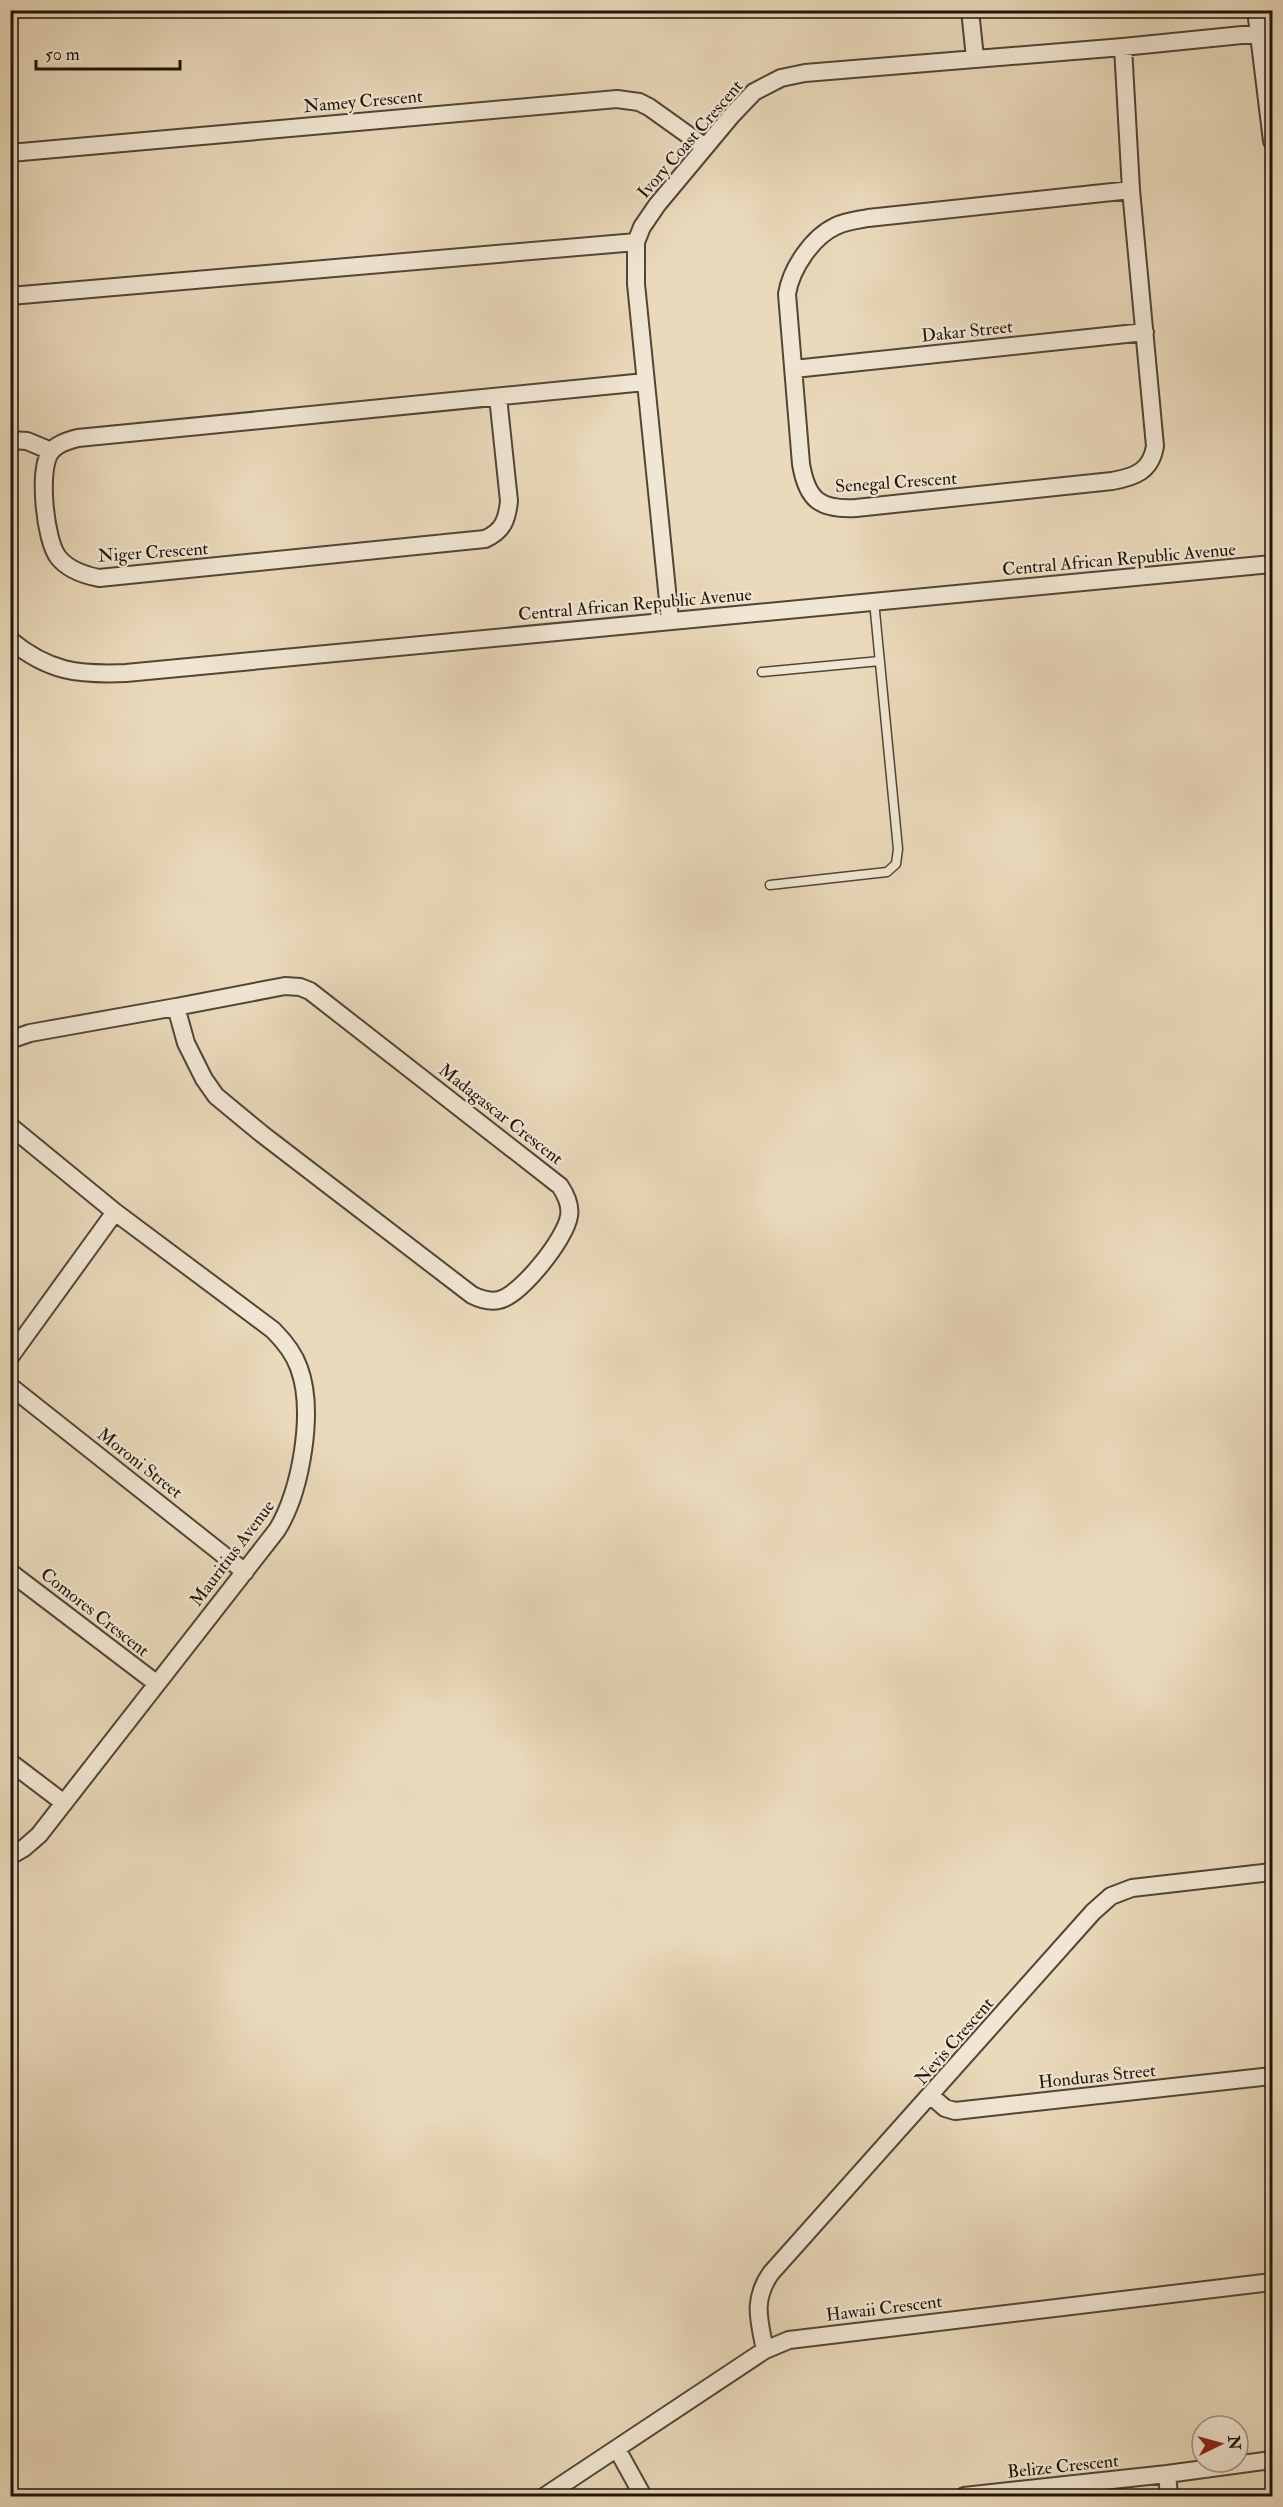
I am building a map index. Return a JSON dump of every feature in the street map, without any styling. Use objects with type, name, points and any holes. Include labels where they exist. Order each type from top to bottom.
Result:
[{"type":"street","points":[[10,11],[16,10]]},
{"type":"street","points":[[970,10],[975,58]]},
{"type":"street","points":[[1256,10],[1265,33],[1272,141]]},
{"type":"street","name":"Ivory Coast Crescent","points":[[670,620],[636,284],[636,242],[642,227],[657,205],[754,92],[781,78],[815,72],[1265,33]]},
{"type":"street","name":"Senegal Crescent","points":[[1123,47],[1131,190],[1155,446],[1154,456],[1142,473],[1112,481],[856,508],[828,507],[816,500],[808,489],[801,464],[788,306],[789,283],[801,262],[826,232],[837,225],[868,218],[1131,190]]},
{"type":"street","name":"Namey Crescent","points":[[10,153],[617,99],[639,102],[649,107],[705,147]]},
{"type":"street","points":[[10,296],[636,242]]},
{"type":"street","name":"Dakar Street","points":[[794,369],[1145,333]]},
{"type":"street","points":[[10,440],[27,441],[51,451],[60,444],[78,438],[645,382]]},
{"type":"street","name":"Niger Crescent","points":[[51,451],[44,467],[51,543],[63,562],[86,575],[113,577],[477,542],[501,530],[508,514],[509,501],[498,397]]},
{"type":"street","name":"Central African Republic Avenue","points":[[10,640],[50,666],[80,673],[106,674],[1272,564]]},
{"type":"street","name":"Madagascar Crescent","points":[[10,1040],[30,1033],[285,986],[300,987],[310,991],[560,1186],[569,1203],[570,1214],[561,1236],[527,1280],[512,1294],[494,1301],[472,1295],[280,1149],[216,1096],[204,1079],[186,1043],[176,1007]]},
{"type":"street","name":"Mauritius Avenue","points":[[10,1126],[115,1212],[273,1330],[287,1344],[300,1370],[305,1408],[303,1447],[297,1489],[286,1516],[245,1572],[64,1803],[31,1842],[10,1856]]},
{"type":"street","points":[[10,1357],[115,1212]]},
{"type":"street","name":"Moroni Street","points":[[10,1386],[245,1572]]},
{"type":"street","name":"Comores Crescent","points":[[10,1572],[156,1683]]},
{"type":"street","points":[[10,1762],[64,1803]]},
{"type":"street","name":"Nevis Crescent","points":[[765,2350],[758,2307],[759,2292],[763,2284],[1093,1912],[1111,1896],[1141,1886],[1272,1872]]},
{"type":"street","name":"Honduras Street","points":[[931,2096],[945,2108],[955,2111],[1272,2076]]},
{"type":"street","name":"Hawaii Crescent","points":[[545,2496],[765,2350],[781,2342],[806,2337],[1272,2282]]},
{"type":"street","points":[[617,2450],[643,2496]]},
{"type":"street","name":"Belize Crescent","points":[[964,2496],[1272,2460]]},
{"type":"street","points":[[1167,2474],[1169,2496]]},
{"type":"lane","points":[[770,885],[887,873],[896,864],[898,849],[874,601]]},
{"type":"lane","points":[[762,672],[880,661]]}]
